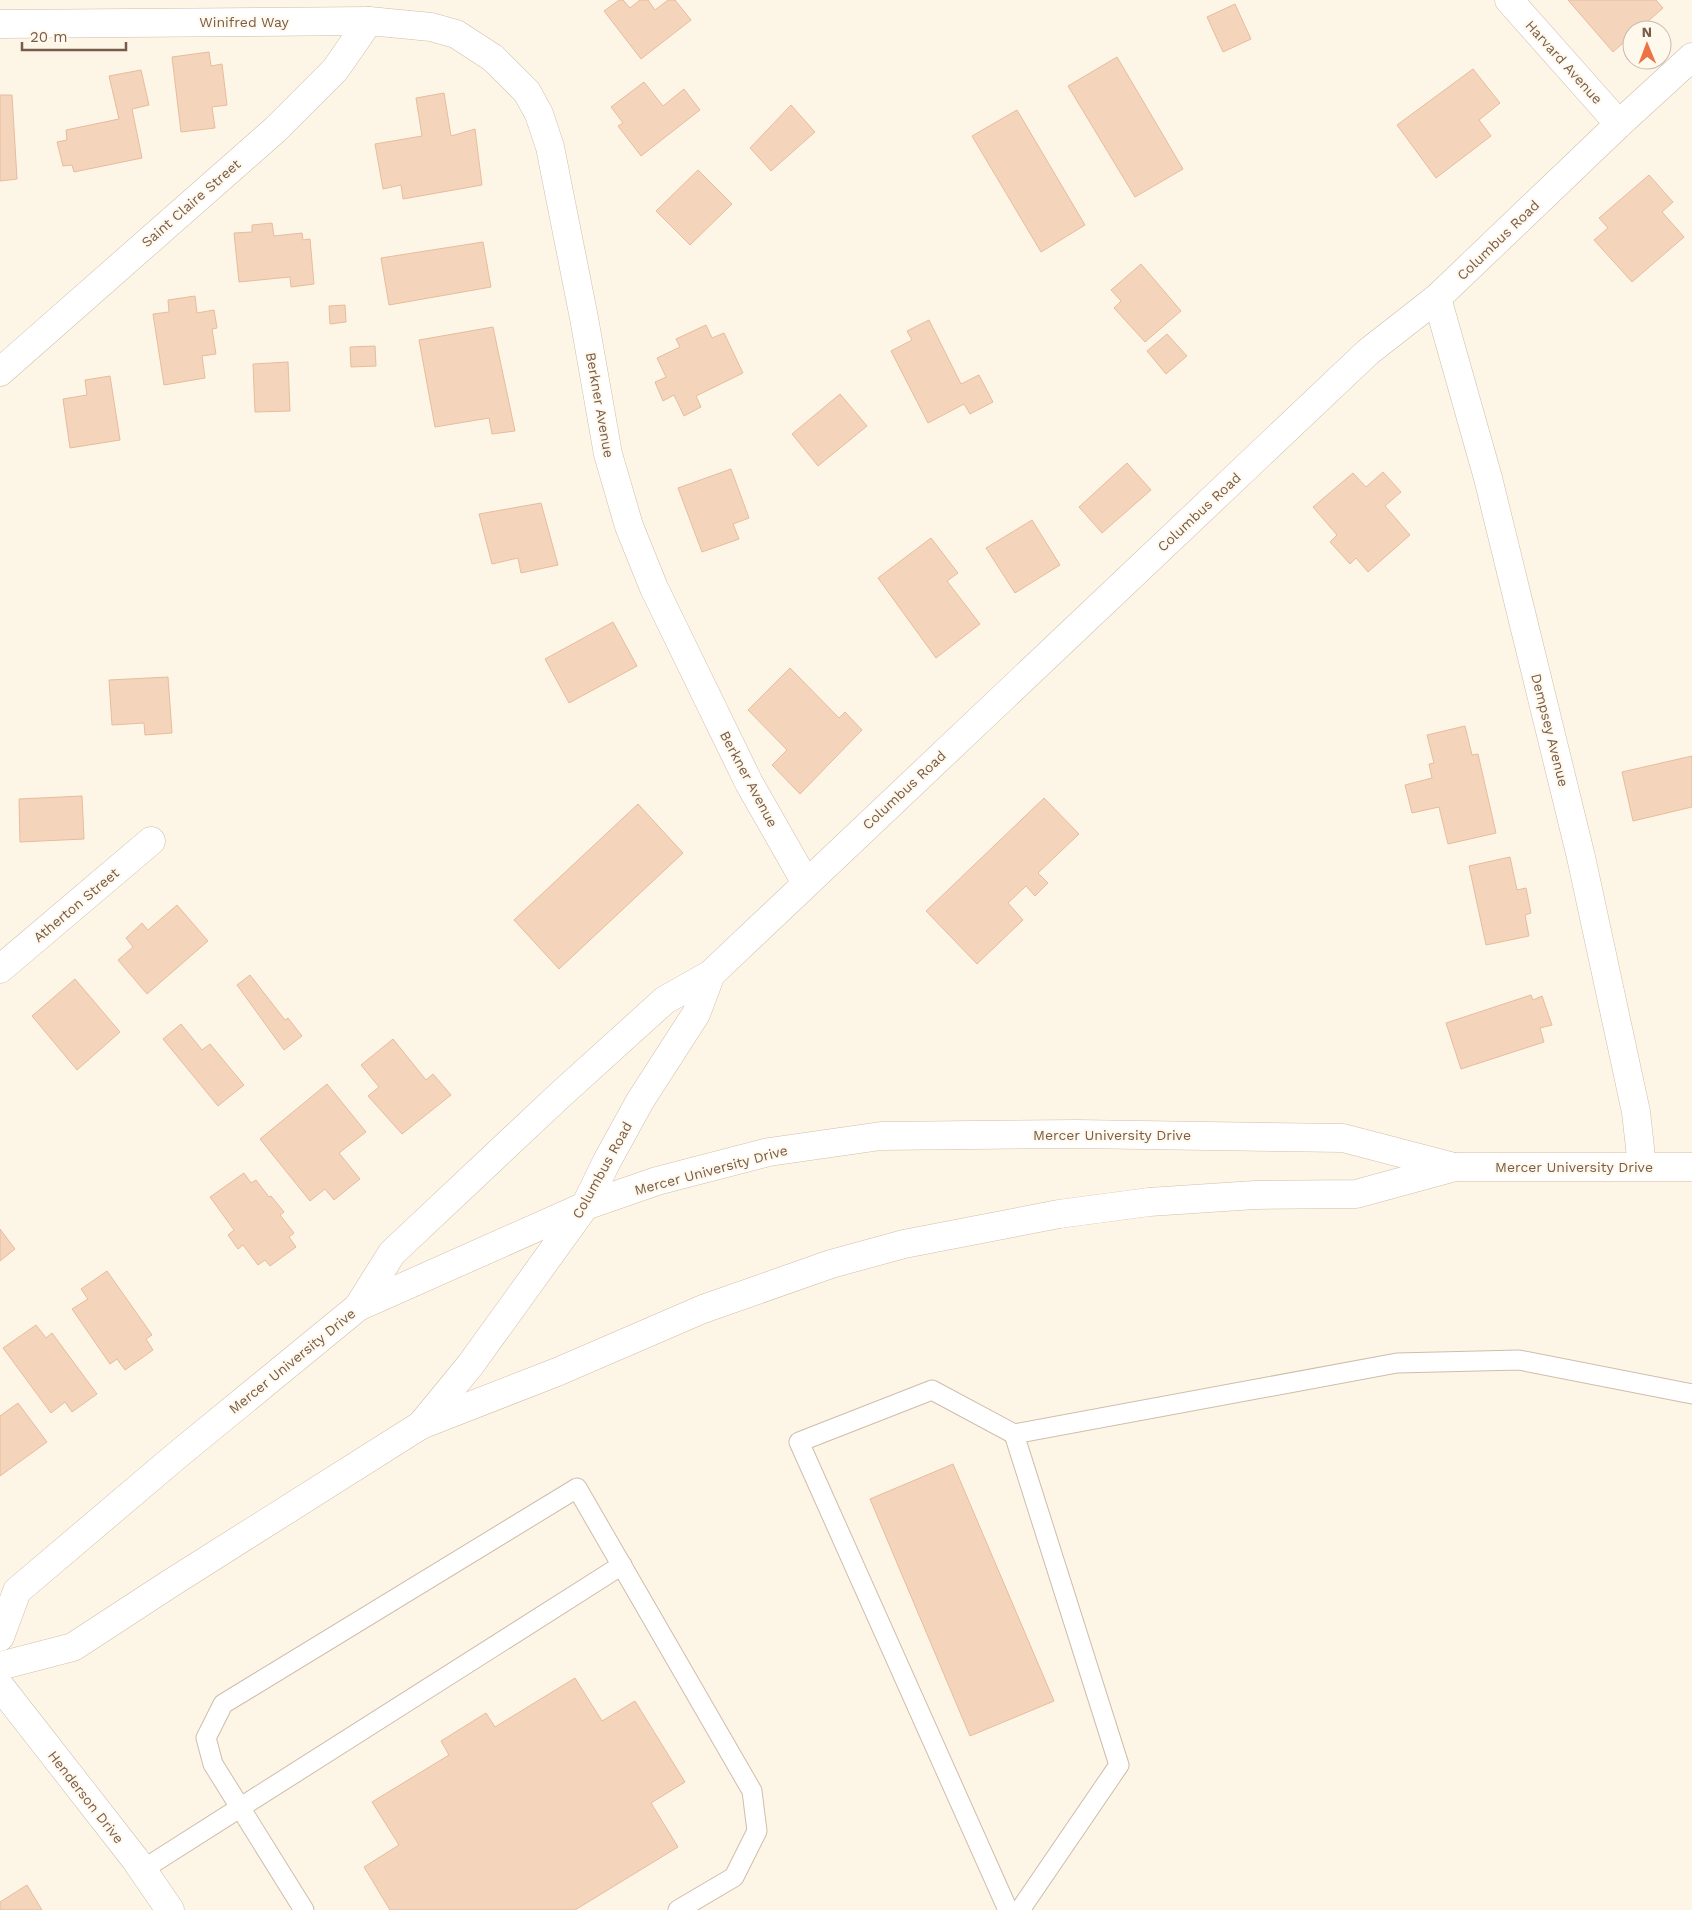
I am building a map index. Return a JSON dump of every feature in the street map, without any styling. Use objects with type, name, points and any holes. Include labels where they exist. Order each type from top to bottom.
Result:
[{"type":"street","name":"Harvard Avenue","points":[[1509,0],[1619,124]]},
{"type":"street","name":"Winifred Way","points":[[0,24],[369,11]]},
{"type":"street","name":"Saint Claire Street","points":[[0,372],[276,129],[335,70],[369,11]]},
{"type":"street","name":"Berkner Avenue","points":[[369,11],[456,34],[493,58],[527,92],[539,114],[550,147],[584,318],[608,454],[629,526],[654,588],[750,784],[806,883]]},
{"type":"street","name":"Columbus Road","points":[[358,1307],[392,1253],[420,1226],[665,1000],[711,974],[1368,352],[1437,298],[1692,57]]},
{"type":"street","name":"Dempsey Avenue","points":[[1437,298],[1488,478],[1581,857],[1636,1112],[1642,1166]]},
{"type":"street","name":"Atherton Street","points":[[0,969],[151,841]]},
{"type":"street","name":"Columbus Road","points":[[421,1425],[471,1364],[585,1206],[640,1101],[696,1014],[711,974]]},
{"type":"street","name":"Mercer University Drive","points":[[0,1637],[17,1591],[358,1307],[585,1206],[667,1178],[769,1152],[881,1136],[1077,1134],[1343,1138],[1455,1167],[1692,1167]]},
{"type":"street","name":"Mercer University Drive","points":[[0,1666],[73,1647],[421,1425],[557,1372],[712,1305],[831,1264],[904,1244],[1059,1214],[1149,1202],[1254,1195],[1356,1194],[1455,1167]]},
{"type":"street","name":"Henderson Drive","points":[[0,1686],[142,1870],[170,1910]]},
{"type":"lane","points":[[1008,1910],[798,1442],[932,1390],[1014,1434],[1397,1363],[1519,1360],[1692,1394]]},
{"type":"lane","points":[[1014,1434],[1119,1765],[1020,1910]]},
{"type":"lane","points":[[304,1910],[212,1764],[206,1738],[223,1704],[577,1488],[752,1791],[757,1830],[734,1876],[678,1910]]},
{"type":"lane","points":[[142,1870],[622,1566]]},
{"type":"building","points":[[619,0],[623,0],[630,8],[640,0],[648,0],[655,10],[668,0],[675,0],[691,20],[641,59],[604,11]]},
{"type":"building","points":[[1568,0],[1656,0],[1663,8],[1649,20],[1622,20],[1622,44],[1613,52]]},
{"type":"building","points":[[1235,4],[1251,39],[1223,52],[1207,17]]},
{"type":"building","points":[[209,52],[211,66],[222,64],[227,105],[212,107],[215,128],[181,132],[172,57]]},
{"type":"building","points":[[1117,57],[1183,169],[1135,197],[1068,86]]},
{"type":"building","points":[[1473,69],[1500,103],[1479,120],[1491,136],[1436,178],[1397,125]]},
{"type":"building","points":[[141,70],[149,105],[132,109],[142,158],[74,172],[72,165],[63,166],[57,142],[67,140],[66,130],[119,119],[109,76]]},
{"type":"building","points":[[644,82],[663,106],[684,89],[700,110],[641,156],[618,126],[623,123],[611,107]]},
{"type":"building","points":[[444,93],[451,136],[475,129],[482,185],[403,199],[401,185],[383,189],[375,144],[422,136],[416,98]]},
{"type":"building","points":[[0,95],[12,95],[17,179],[0,181]]},
{"type":"building","points":[[791,105],[815,132],[771,171],[750,148]]},
{"type":"building","points":[[1017,110],[1085,225],[1041,252],[972,136]]},
{"type":"building","points":[[698,170],[732,204],[690,245],[656,211]]},
{"type":"building","points":[[1649,175],[1673,202],[1662,212],[1684,237],[1632,282],[1594,240],[1608,228],[1599,218]]},
{"type":"building","points":[[272,223],[274,236],[302,233],[303,240],[310,239],[314,284],[291,287],[290,277],[239,282],[234,233],[252,232],[252,225]]},
{"type":"building","points":[[483,242],[491,287],[389,305],[381,258]]},
{"type":"building","points":[[1141,264],[1181,311],[1145,342],[1114,308],[1121,301],[1111,290]]},
{"type":"building","points":[[195,296],[197,313],[214,310],[217,328],[212,329],[216,354],[202,356],[205,378],[164,385],[153,314],[169,312],[168,300]]},
{"type":"building","points":[[345,305],[346,322],[330,324],[329,306]]},
{"type":"building","points":[[929,320],[961,384],[979,375],[993,402],[970,414],[964,404],[928,423],[891,351],[912,340],[907,331]]},
{"type":"building","points":[[706,325],[712,338],[724,333],[743,373],[696,396],[701,407],[684,416],[674,395],[663,401],[655,382],[666,377],[657,358],[680,347],[676,339]]},
{"type":"building","points":[[493,327],[515,431],[492,434],[489,418],[435,427],[419,340]]},
{"type":"building","points":[[1167,334],[1187,356],[1166,374],[1147,351]]},
{"type":"building","points":[[375,346],[376,366],[351,367],[350,347]]},
{"type":"building","points":[[288,362],[290,411],[255,412],[253,364]]},
{"type":"building","points":[[110,376],[120,440],[70,448],[63,399],[87,395],[85,380]]},
{"type":"building","points":[[840,394],[867,426],[818,466],[792,434]]},
{"type":"building","points":[[1127,463],[1151,490],[1102,533],[1079,507]]},
{"type":"building","points":[[731,469],[749,518],[733,524],[739,539],[702,552],[678,488]]},
{"type":"building","points":[[1383,472],[1401,492],[1385,506],[1410,535],[1368,572],[1356,558],[1350,564],[1330,542],[1337,535],[1313,507],[1353,473],[1366,487]]},
{"type":"building","points":[[541,503],[558,565],[521,573],[518,558],[492,564],[479,514]]},
{"type":"building","points":[[1032,520],[1060,565],[1015,593],[986,548]]},
{"type":"building","points":[[931,538],[958,573],[947,581],[980,624],[936,658],[878,578]]},
{"type":"building","points":[[613,622],[637,666],[569,703],[545,659]]},
{"type":"building","points":[[790,668],[839,718],[845,712],[862,730],[800,794],[772,765],[787,750],[748,710]]},
{"type":"building","points":[[168,677],[172,733],[145,735],[144,723],[112,725],[109,680]]},
{"type":"building","points":[[1465,726],[1472,755],[1478,754],[1496,833],[1448,844],[1439,807],[1412,813],[1405,785],[1432,778],[1429,764],[1434,763],[1427,735]]},
{"type":"building","points":[[1692,756],[1692,807],[1633,821],[1622,772]]},
{"type":"building","points":[[82,796],[84,839],[20,842],[19,799]]},
{"type":"building","points":[[1044,798],[1079,834],[1038,873],[1048,883],[1035,896],[1026,886],[1008,903],[1023,920],[977,964],[926,911]]},
{"type":"building","points":[[638,804],[683,853],[559,969],[514,920]]},
{"type":"building","points":[[1510,857],[1517,890],[1526,888],[1531,913],[1525,915],[1529,936],[1486,945],[1469,866]]},
{"type":"building","points":[[177,905],[208,941],[147,994],[118,960],[133,947],[126,938],[142,923],[148,930]]},
{"type":"building","points":[[250,975],[285,1020],[288,1018],[302,1036],[284,1050],[237,985]]},
{"type":"building","points":[[75,979],[120,1032],[77,1070],[32,1016]]},
{"type":"building","points":[[1531,995],[1533,1000],[1542,996],[1552,1025],[1540,1028],[1544,1042],[1461,1069],[1446,1023]]},
{"type":"building","points":[[181,1024],[202,1050],[210,1044],[244,1085],[218,1106],[163,1039]]},
{"type":"building","points":[[393,1039],[426,1080],[433,1074],[451,1095],[402,1134],[368,1096],[379,1087],[361,1065]]},
{"type":"building","points":[[327,1084],[366,1132],[339,1153],[360,1179],[334,1200],[325,1189],[310,1201],[260,1139]]},
{"type":"building","points":[[244,1173],[251,1183],[256,1180],[269,1197],[271,1196],[284,1212],[280,1215],[294,1233],[289,1237],[296,1247],[270,1266],[265,1260],[258,1265],[243,1245],[238,1249],[228,1235],[234,1230],[210,1197]]},
{"type":"building","points":[[0,1229],[15,1249],[0,1261]]},
{"type":"building","points":[[107,1271],[152,1335],[146,1339],[153,1350],[125,1370],[117,1359],[110,1364],[72,1309],[88,1299],[81,1289]]},
{"type":"building","points":[[36,1325],[46,1338],[52,1333],[97,1394],[72,1412],[65,1402],[51,1413],[3,1348]]},
{"type":"building","points":[[18,1403],[47,1442],[0,1476],[0,1416]]},
{"type":"building","points":[[953,1464],[1054,1701],[970,1736],[870,1499]]},
{"type":"building","points":[[575,1678],[602,1721],[635,1701],[685,1782],[651,1803],[678,1847],[575,1910],[390,1910],[364,1867],[399,1845],[372,1802],[449,1755],[441,1741],[486,1713],[495,1727]]},
{"type":"building","points":[[27,1885],[42,1910],[0,1910],[0,1902]]}]
